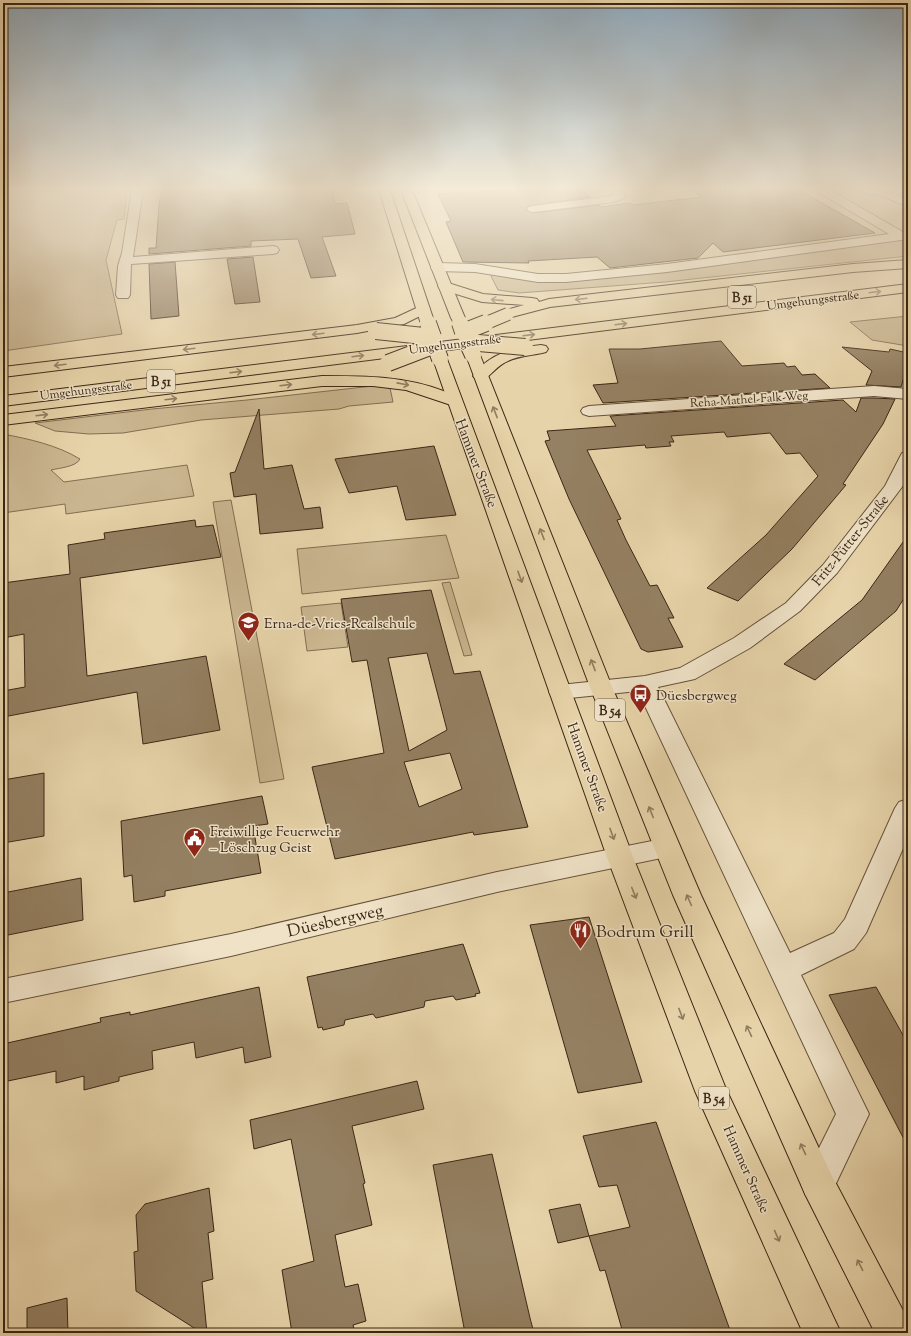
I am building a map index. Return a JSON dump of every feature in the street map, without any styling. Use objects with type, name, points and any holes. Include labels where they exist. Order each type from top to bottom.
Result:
[{"type":"main road","name":"Hammer Straße","points":[[404,252],[425,315],[439,345],[454,401],[478,462],[620,857],[711,1091],[822,1333]]},
{"type":"main road","points":[[431,252],[467,343]]},
{"type":"main road","points":[[467,343],[508,314],[550,303],[853,268],[908,264]]},
{"type":"main road","name":"Umgehungsstraße","points":[[3,387],[908,277]]},
{"type":"main road","points":[[444,286],[491,299],[550,303]]},
{"type":"main road","name":"Umgehungsstraße","points":[[3,401],[908,288]]},
{"type":"main road","points":[[3,372],[357,329],[425,315]]},
{"type":"main road","points":[[357,329],[376,331],[439,345]]},
{"type":"main road","points":[[322,381],[388,363],[439,345],[467,343],[554,348],[510,354],[496,360],[481,376]]},
{"type":"main road","name":"B 54","points":[[467,343],[601,688],[687,895],[818,1184],[895,1333]]},
{"type":"main road","points":[[3,420],[322,381],[371,380],[395,383],[431,391],[454,401]]},
{"type":"street","points":[[123,295],[124,266],[127,252]]},
{"type":"street","points":[[126,261],[242,252]]},
{"type":"street","points":[[437,267],[475,268],[538,278],[566,278],[667,268],[783,252]]},
{"type":"street","name":"Reha-Mathel-Falk-Weg","points":[[589,411],[874,391],[908,394]]},
{"type":"street","name":"Fritz-Pütter-Straße","points":[[560,692],[645,683],[687,674],[742,643],[793,607],[830,569],[893,487],[908,457]]},
{"type":"street","points":[[645,683],[854,1114],[818,1184]]},
{"type":"street","points":[[784,970],[844,941],[856,925],[908,808]]},
{"type":"street","name":"Düesbergweg","points":[[3,991],[230,945],[497,882],[667,848]]},
{"type":"shaded area","points":[[3,252],[108,252],[106,260],[122,334],[3,351]]},
{"type":"shaded area","points":[[782,252],[908,252],[908,256],[665,282],[519,293],[498,290],[491,276],[495,274],[538,280]]},
{"type":"shaded area","points":[[908,316],[908,346],[872,340],[850,322]]},
{"type":"shaded area","points":[[373,386],[390,388],[393,402],[349,406],[339,409],[201,420],[123,433],[89,434],[55,431],[35,423],[152,409]]},
{"type":"shaded area","points":[[3,434],[33,440],[52,446],[80,459],[75,464],[51,470],[64,482],[187,465],[194,496],[66,514],[65,504],[3,513]]},
{"type":"shaded area","points":[[231,500],[284,779],[260,783],[213,502]]},
{"type":"shaded area","points":[[446,535],[459,578],[302,594],[297,549]]},
{"type":"shaded area","points":[[450,582],[472,655],[464,656],[442,583]]},
{"type":"shaded area","points":[[341,603],[348,647],[307,651],[301,607]]},
{"type":"building","points":[[149,252],[170,252],[149,254]]},
{"type":"building","points":[[302,252],[328,252],[336,276],[311,278]]},
{"type":"building","points":[[459,252],[704,252],[698,258],[610,268],[597,257],[528,261],[529,263],[463,262]]},
{"type":"building","points":[[253,257],[260,302],[235,304],[227,259]]},
{"type":"building","points":[[175,262],[179,316],[151,319],[149,264]]},
{"type":"building","points":[[721,341],[742,366],[784,363],[787,367],[795,366],[802,375],[815,374],[830,388],[603,403],[593,385],[618,383],[609,349],[640,349]]},
{"type":"building","points":[[842,347],[889,352],[890,349],[908,353],[908,364],[901,387],[866,385],[872,371]]},
{"type":"building","points":[[861,398],[895,399],[883,424],[843,484],[846,485],[792,549],[738,601],[707,588],[766,535],[818,476],[800,453],[786,454],[770,433],[727,437],[724,432],[671,436],[674,442],[669,442],[671,446],[646,448],[645,445],[587,450],[621,519],[617,520],[626,540],[650,586],[657,585],[674,618],[668,618],[683,647],[648,652],[641,649],[569,499],[545,441],[550,440],[547,431],[616,426],[610,416],[843,400],[856,412]]},
{"type":"building","points":[[259,409],[264,469],[292,465],[304,509],[320,507],[323,528],[260,534],[256,494],[234,497],[230,473],[235,472]]},
{"type":"building","points":[[434,446],[456,515],[406,520],[397,486],[349,493],[335,459]]},
{"type":"building","points":[[195,520],[196,527],[213,525],[221,557],[80,578],[87,676],[206,656],[220,730],[143,744],[137,692],[3,717],[3,691],[25,687],[24,634],[3,638],[3,583],[70,574],[68,545],[105,539],[104,533]]},
{"type":"building","points":[[908,535],[908,592],[896,611],[815,680],[784,664],[862,600]]},
{"type":"building","points":[[431,590],[454,674],[480,671],[528,827],[474,835],[473,832],[335,859],[312,767],[384,753],[367,660],[352,662],[341,599]],"holes":[[[427,653],[447,730],[409,751],[388,658]],[[450,753],[462,789],[419,807],[404,762]]]},
{"type":"building","points":[[44,773],[44,836],[3,843],[3,780]]},
{"type":"building","points":[[262,796],[268,824],[253,826],[261,873],[165,891],[165,896],[134,902],[132,875],[124,877],[121,821]]},
{"type":"building","points":[[81,878],[83,920],[3,936],[3,893]]},
{"type":"building","points":[[589,917],[642,1082],[578,1093],[530,925]]},
{"type":"building","points":[[463,944],[480,993],[475,994],[476,996],[456,1000],[453,996],[425,1001],[424,1007],[376,1018],[373,1014],[345,1020],[344,1025],[323,1030],[322,1027],[318,1028],[307,977]]},
{"type":"building","points":[[259,987],[271,1057],[245,1063],[243,1047],[196,1058],[194,1042],[152,1051],[153,1069],[119,1077],[119,1081],[84,1090],[84,1076],[56,1083],[56,1071],[3,1082],[3,1044],[101,1022],[100,1018],[130,1012],[130,1015]]},
{"type":"building","points":[[876,987],[908,1044],[908,1147],[829,995]]},
{"type":"building","points":[[417,1081],[424,1109],[352,1126],[365,1183],[363,1184],[372,1225],[335,1235],[345,1287],[358,1284],[366,1321],[353,1325],[355,1333],[292,1333],[282,1270],[314,1261],[291,1139],[254,1149],[250,1120]]},
{"type":"building","points":[[656,1122],[731,1333],[623,1333],[605,1270],[600,1271],[589,1236],[630,1227],[617,1185],[599,1187],[583,1136]]},
{"type":"building","points":[[492,1154],[534,1333],[465,1333],[433,1165]]},
{"type":"building","points":[[209,1188],[214,1231],[208,1233],[213,1279],[202,1282],[207,1333],[202,1333],[136,1291],[134,1252],[138,1251],[136,1215],[145,1204]]},
{"type":"building","points":[[580,1204],[589,1236],[558,1243],[549,1210]]},
{"type":"building","points":[[67,1298],[68,1333],[27,1333],[27,1308]]},
{"type":"place","name":"Erna-de-Vries-Realschule","points":[[249,642]]},
{"type":"place","name":"Düesbergweg","points":[[641,714]]},
{"type":"place","name":"Freiwillige Feuerwehr – Löschzug Geist","points":[[195,858]]},
{"type":"place","name":"Bodrum Grill","points":[[581,950]]}]
